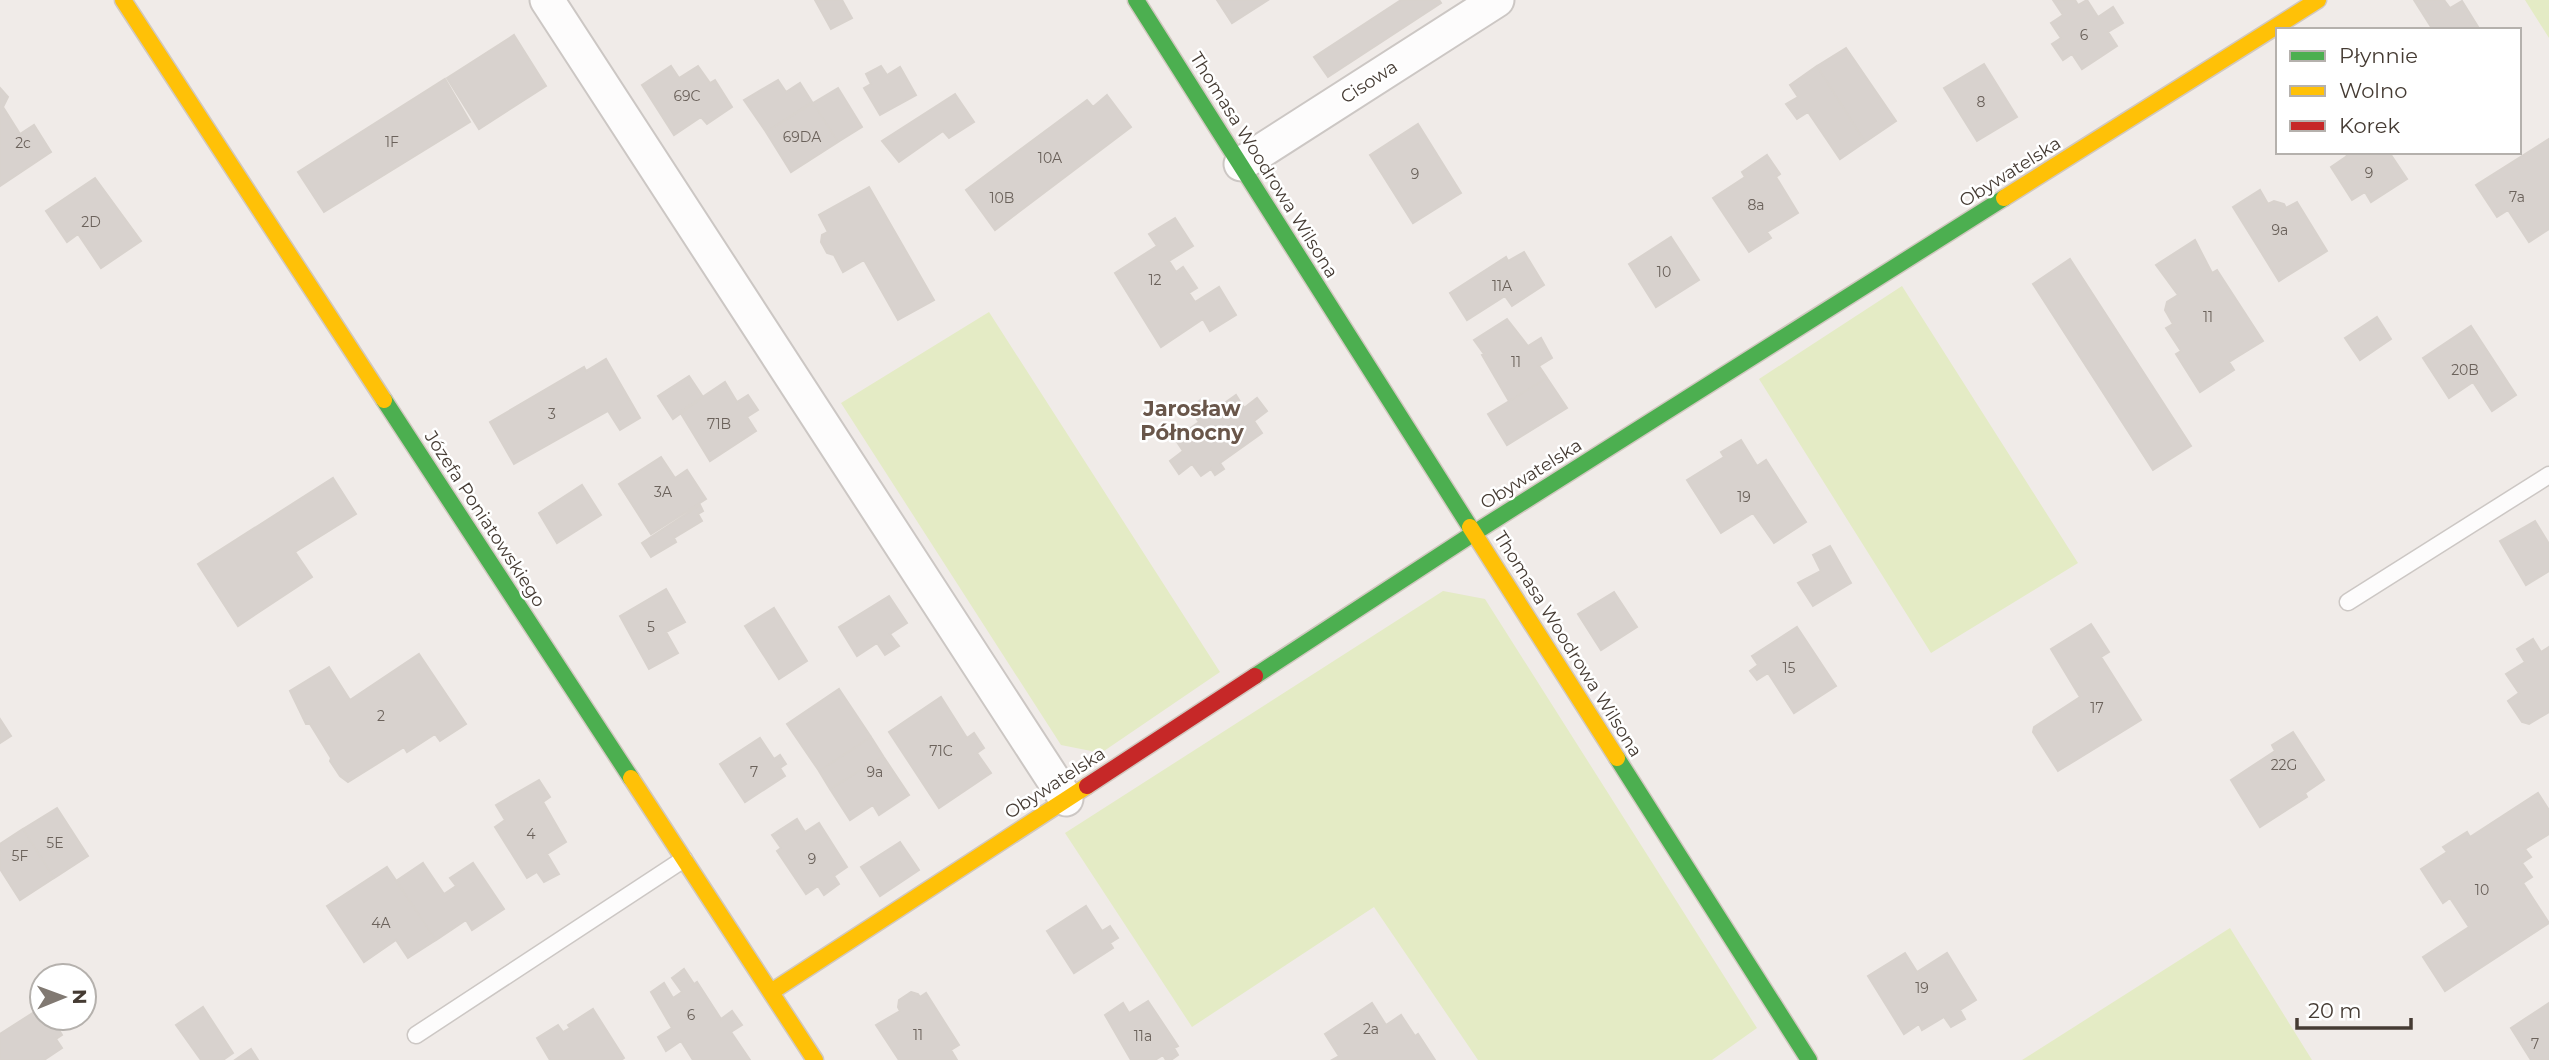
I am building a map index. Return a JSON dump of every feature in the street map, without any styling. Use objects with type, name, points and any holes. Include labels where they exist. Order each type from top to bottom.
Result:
[{"type":"street","name":"Józefa Poniatowskiego","points":[[123,0],[815,1060]]},
{"type":"street","points":[[547,0],[1066,799]]},
{"type":"street","name":"Thomasa Woodrowa Wilsona","points":[[1136,0],[1809,1060]]},
{"type":"street","name":"Cisowa","points":[[1241,164],[1497,0]]},
{"type":"street","name":"Obywatelska","points":[[771,992],[1474,533],[2318,0]]},
{"type":"lane","points":[[2348,601],[2549,475]]},
{"type":"lane","points":[[416,1035],[684,859]]},
{"type":"green space","points":[[2525,0],[2549,0],[2549,38]]},
{"type":"green space","points":[[1902,286],[2078,563],[1931,653],[1759,379]]},
{"type":"green space","points":[[989,312],[1220,672],[1101,753],[1061,745],[841,403]]},
{"type":"green space","points":[[1443,591],[1485,599],[1757,1028],[1712,1060],[1478,1060],[1374,907],[1192,1027],[1065,833]]},
{"type":"green space","points":[[2230,928],[2312,1060],[2022,1060]]},
{"type":"building","points":[[815,0],[842,0],[852,18],[831,29]]},
{"type":"building","points":[[1217,0],[1268,0],[1232,23]]},
{"type":"building","points":[[1401,0],[1439,0],[1441,3],[1328,77],[1314,57]]},
{"type":"building","points":[[2053,0],[2075,0],[2078,5],[2087,0],[2098,17],[2113,7],[2123,23],[2108,32],[2117,46],[2082,69],[2072,54],[2063,60],[2052,44],[2061,38],[2051,23],[2063,15]]},
{"type":"building","points":[[2414,0],[2444,0],[2450,8],[2462,1],[2479,28],[2432,28]]},
{"type":"building","points":[[514,35],[546,86],[479,129],[447,78]]},
{"type":"building","points":[[1846,48],[1896,121],[1865,142],[1817,66]]},
{"type":"building","points":[[1984,64],[2017,117],[1977,141],[1944,88]]},
{"type":"building","points":[[671,66],[679,78],[698,66],[710,83],[715,80],[732,107],[707,124],[701,117],[674,135],[642,85]]},
{"type":"building","points":[[881,66],[887,75],[900,67],[916,95],[880,115],[864,88],[871,84],[866,74]]},
{"type":"building","points":[[1817,66],[1865,142],[1840,159],[1808,112],[1797,119],[1786,104],[1798,97],[1790,85]]},
{"type":"building","points":[[445,79],[470,122],[324,212],[298,172]]},
{"type":"building","points":[[778,80],[786,92],[800,83],[812,102],[766,132],[744,100]]},
{"type":"building","points":[[0,88],[8,97],[3,107],[20,134],[34,125],[51,152],[0,186]]},
{"type":"building","points":[[838,88],[862,127],[838,142],[813,103]]},
{"type":"building","points":[[955,94],[974,122],[949,138],[943,131],[899,162],[882,141]]},
{"type":"building","points":[[1107,95],[1131,127],[995,230],[966,190],[1087,100],[1093,107]]},
{"type":"building","points":[[813,103],[838,142],[791,172],[766,132]]},
{"type":"building","points":[[1418,124],[1461,193],[1413,223],[1370,155]]},
{"type":"building","points":[[2549,139],[2549,229],[2529,242],[2508,210],[2497,217],[2476,185]]},
{"type":"building","points":[[2346,154],[2390,154],[2407,179],[2371,202],[2365,192],[2352,200],[2331,167],[2347,156]]},
{"type":"building","points":[[1767,155],[1780,174],[1776,177],[1798,213],[1767,232],[1771,238],[1749,252],[1713,198],[1745,177],[1742,172]]},
{"type":"building","points":[[95,178],[141,241],[101,268],[78,234],[67,242],[46,211]]},
{"type":"building","points":[[869,187],[934,300],[898,320],[864,260],[843,272],[834,255],[827,253],[821,242],[822,235],[828,232],[819,215]]},
{"type":"building","points":[[2260,190],[2268,204],[2274,201],[2284,204],[2286,208],[2297,202],[2327,251],[2279,281],[2233,207]]},
{"type":"building","points":[[1175,218],[1193,246],[1169,261],[1176,272],[1183,267],[1197,288],[1189,293],[1195,302],[1219,287],[1236,315],[1210,331],[1203,319],[1161,347],[1115,273],[1157,246],[1149,234]]},
{"type":"building","points":[[1671,237],[1699,280],[1656,307],[1629,264]]},
{"type":"building","points":[[2195,240],[2212,273],[2217,270],[2263,341],[2229,362],[2234,370],[2200,392],[2176,354],[2181,351],[2166,328],[2173,324],[2165,310],[2167,302],[2178,295],[2156,265]]},
{"type":"building","points":[[1524,252],[1544,285],[1512,306],[1505,296],[1467,320],[1450,293],[1506,257],[1508,261]]},
{"type":"building","points":[[2070,259],[2191,446],[2153,470],[2033,284]]},
{"type":"building","points":[[2377,317],[2391,339],[2360,360],[2345,338]]},
{"type":"building","points":[[1507,319],[1528,346],[1541,338],[1552,358],[1539,366],[1547,378],[1509,401],[1474,340]]},
{"type":"building","points":[[2471,326],[2516,395],[2492,411],[2473,382],[2449,398],[2423,358]]},
{"type":"building","points":[[606,359],[640,418],[620,430],[608,411],[514,464],[490,422],[584,367],[586,371]]},
{"type":"building","points":[[689,376],[703,397],[673,419],[658,396]]},
{"type":"building","points":[[1547,378],[1567,408],[1507,445],[1488,414]]},
{"type":"building","points":[[725,382],[737,402],[748,395],[758,410],[747,417],[756,431],[710,461],[680,412]]},
{"type":"building","points":[[1236,395],[1244,408],[1257,398],[1267,411],[1254,421],[1262,433],[1220,463],[1224,469],[1215,475],[1211,469],[1201,476],[1192,464],[1179,474],[1170,461],[1183,451],[1175,439],[1199,422],[1189,409],[1202,399],[1212,412]]},
{"type":"building","points":[[1741,440],[1757,466],[1766,460],[1806,522],[1774,543],[1753,513],[1721,533],[1687,480],[1724,457],[1721,452]]},
{"type":"building","points":[[661,457],[675,478],[687,470],[706,499],[651,534],[619,484]]},
{"type":"building","points":[[333,478],[356,514],[295,552],[312,577],[238,626],[198,564]]},
{"type":"building","points":[[582,485],[601,515],[557,543],[539,513]]},
{"type":"building","points":[[700,505],[703,511],[698,514],[702,521],[674,538],[676,542],[651,557],[642,543]]},
{"type":"building","points":[[2535,521],[2549,544],[2549,571],[2526,585],[2500,541]]},
{"type":"building","points":[[1830,546],[1851,583],[1813,606],[1798,583],[1821,571],[1813,555]]},
{"type":"building","points":[[666,589],[685,622],[666,632],[678,653],[649,669],[620,616]]},
{"type":"building","points":[[1614,592],[1637,627],[1601,650],[1578,614]]},
{"type":"building","points":[[889,596],[907,623],[890,634],[899,646],[885,655],[877,643],[857,656],[839,627]]},
{"type":"building","points":[[774,608],[807,661],[779,679],[745,626]]},
{"type":"building","points":[[2091,624],[2109,652],[2101,657],[2141,720],[2058,771],[2033,732],[2034,727],[2080,697],[2051,649]]},
{"type":"building","points":[[1797,627],[1836,686],[1794,713],[1768,673],[1757,680],[1750,671],[1758,665],[1752,656]]},
{"type":"building","points":[[2533,639],[2541,652],[2549,647],[2549,712],[2529,724],[2522,722],[2508,701],[2519,693],[2506,674],[2525,662],[2517,649]]},
{"type":"building","points":[[419,654],[466,724],[440,741],[435,734],[407,752],[404,747],[348,782],[340,776],[330,761],[331,758],[310,724],[306,724],[290,691],[329,667],[350,700]]},
{"type":"building","points":[[839,689],[871,737],[819,771],[787,724]]},
{"type":"building","points":[[941,697],[967,738],[974,733],[984,748],[977,753],[991,773],[939,808],[889,732]]},
{"type":"building","points":[[0,719],[11,736],[0,743]]},
{"type":"building","points":[[2293,732],[2324,780],[2305,793],[2307,797],[2260,827],[2231,780],[2275,751],[2272,745]]},
{"type":"building","points":[[871,737],[883,756],[830,789],[819,771]]},
{"type":"building","points":[[760,738],[774,759],[780,755],[786,764],[780,768],[785,776],[745,802],[720,764]]},
{"type":"building","points":[[883,756],[909,795],[879,815],[873,805],[850,820],[830,789]]},
{"type":"building","points":[[539,780],[550,797],[543,802],[566,842],[547,854],[559,874],[544,882],[537,872],[527,878],[495,827],[505,820],[496,805]]},
{"type":"building","points":[[2538,793],[2549,810],[2549,834],[2525,849],[2531,857],[2522,863],[2532,877],[2523,883],[2549,923],[2445,991],[2423,957],[2469,927],[2450,898],[2443,903],[2421,869],[2447,852],[2443,847],[2467,832],[2470,837]]},
{"type":"building","points":[[57,808],[88,856],[54,878],[23,829]]},
{"type":"building","points":[[797,819],[805,832],[819,823],[847,867],[834,876],[839,884],[824,895],[818,886],[806,894],[777,851],[781,848],[772,835]]},
{"type":"building","points":[[23,829],[54,878],[20,900],[0,869],[0,844]]},
{"type":"building","points":[[900,842],[919,870],[880,896],[861,867]]},
{"type":"building","points":[[423,863],[444,894],[456,886],[450,878],[473,863],[504,909],[472,930],[466,920],[436,940],[396,881]]},
{"type":"building","points":[[387,867],[436,940],[408,958],[396,940],[364,962],[327,906]]},
{"type":"building","points":[[1086,906],[1102,931],[1110,926],[1118,938],[1110,943],[1113,948],[1074,973],[1047,931]]},
{"type":"building","points":[[1905,953],[1917,972],[1947,953],[1976,1000],[1960,1010],[1965,1019],[1951,1027],[1944,1017],[1922,1030],[1919,1024],[1904,1034],[1868,976]]},
{"type":"building","points":[[684,969],[694,984],[697,982],[721,1019],[732,1011],[742,1025],[731,1032],[750,1060],[693,1060],[681,1041],[666,1051],[658,1037],[672,1028],[651,992],[664,983],[673,998],[682,992],[672,978]]},
{"type":"building","points":[[911,992],[920,997],[926,993],[959,1045],[951,1050],[957,1060],[899,1060],[876,1025],[900,1011],[899,1000]]},
{"type":"building","points":[[1148,1001],[1178,1046],[1174,1048],[1178,1055],[1171,1060],[1166,1060],[1163,1055],[1155,1060],[1131,1060],[1105,1015],[1123,1003],[1129,1013]]},
{"type":"building","points":[[1372,1003],[1386,1025],[1401,1015],[1415,1036],[1418,1034],[1435,1060],[1332,1060],[1339,1056],[1325,1034]]},
{"type":"building","points":[[2549,1003],[2549,1060],[2531,1060],[2511,1028]]},
{"type":"building","points":[[203,1007],[233,1053],[223,1060],[201,1060],[176,1025]]},
{"type":"building","points":[[593,1009],[624,1058],[550,1060],[537,1038],[558,1025],[563,1032],[570,1028],[568,1025]]},
{"type":"building","points":[[28,1016],[28,1032],[60,1032],[62,1035],[56,1039],[62,1048],[44,1060],[0,1060],[0,1034]]},
{"type":"building","points":[[251,1049],[258,1060],[235,1060]]},
{"type":"traffic: fast","points":[[1136,0],[1470,527]]},
{"type":"traffic: fast","points":[[1255,676],[1474,533],[2004,198]]},
{"type":"traffic: fast","points":[[384,400],[631,778]]},
{"type":"traffic: fast","points":[[1617,758],[1809,1060]]},
{"type":"traffic: slow","points":[[123,0],[384,400]]},
{"type":"traffic: slow","points":[[2004,198],[2318,0]]},
{"type":"traffic: slow","points":[[1470,527],[1617,758]]},
{"type":"traffic: slow","points":[[631,778],[815,1060]]},
{"type":"traffic: slow","points":[[771,992],[1087,786]]},
{"type":"traffic: jam","points":[[1087,786],[1255,676]]},
{"type":"district","name":"Jarosław Północny","points":[[1192,421]]}]
